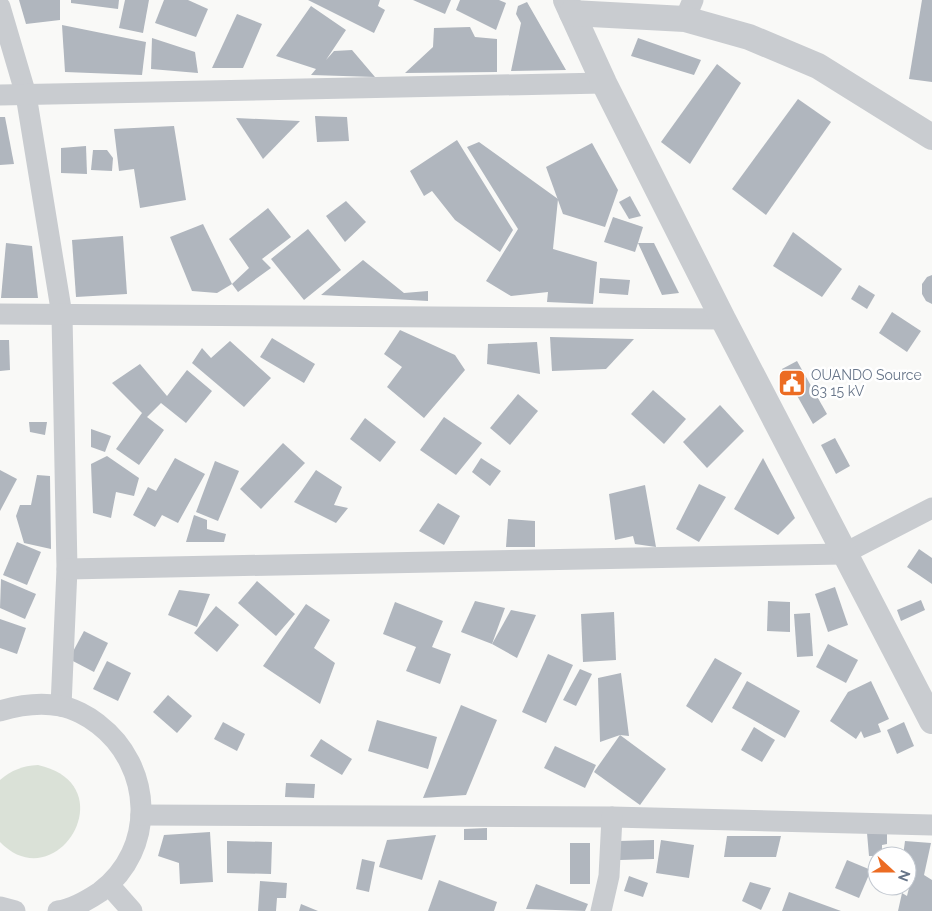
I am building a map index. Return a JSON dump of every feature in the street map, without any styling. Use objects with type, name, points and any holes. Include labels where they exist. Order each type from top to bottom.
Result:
[{"type":"street","points":[[0,7],[26,95],[62,315],[67,570],[61,706]]},
{"type":"street","points":[[932,137],[818,66],[689,10],[569,7],[604,83],[723,319],[843,554],[932,721]]},
{"type":"street","points":[[0,96],[604,83]]},
{"type":"street","points":[[0,314],[723,319]]},
{"type":"street","points":[[67,570],[843,554],[932,508]]},
{"type":"street","points":[[0,711],[26,704],[61,706],[88,717],[112,734],[129,758],[139,786],[142,815],[136,841],[125,864],[109,885],[88,900],[62,911]]},
{"type":"street","points":[[142,815],[612,818],[932,825]]},
{"type":"street","points":[[600,911],[608,876],[612,818]]},
{"type":"street","points":[[109,885],[132,911]]},
{"type":"street","points":[[0,906],[15,911]]},
{"type":"shaded area","points":[[38,765],[64,776],[77,794],[80,813],[73,833],[60,848],[42,857],[21,856],[0,842],[0,780],[18,769]]},
{"type":"building","points":[[19,0],[60,0],[60,20],[26,24]]},
{"type":"building","points":[[71,0],[119,0],[118,9],[71,3]]},
{"type":"building","points":[[125,0],[149,0],[143,33],[119,28]]},
{"type":"building","points":[[164,0],[188,0],[208,9],[196,37],[155,23]]},
{"type":"building","points":[[308,0],[380,0],[378,6],[385,10],[374,33]]},
{"type":"building","points":[[413,0],[451,0],[445,14]]},
{"type":"building","points":[[460,0],[499,0],[506,3],[496,30],[456,10]]},
{"type":"building","points":[[922,0],[932,0],[932,82],[909,79]]},
{"type":"building","points":[[527,2],[566,70],[511,71],[521,23],[516,14],[518,6]]},
{"type":"building","points":[[311,6],[346,30],[326,60],[334,51],[352,50],[375,77],[311,75],[316,69],[276,56]]},
{"type":"building","points":[[237,14],[262,24],[243,68],[212,68]]},
{"type":"building","points":[[62,25],[146,42],[142,75],[65,72]]},
{"type":"building","points":[[470,27],[475,37],[497,39],[497,72],[405,73],[433,47],[434,28]]},
{"type":"building","points":[[152,38],[195,52],[198,73],[151,69]]},
{"type":"building","points":[[638,38],[701,60],[694,75],[631,56]]},
{"type":"building","points":[[717,64],[741,83],[690,164],[661,142]]},
{"type":"building","points":[[798,99],[831,122],[766,215],[732,189]]},
{"type":"building","points":[[315,116],[347,117],[349,141],[317,142]]},
{"type":"building","points":[[0,117],[5,117],[14,164],[0,165]]},
{"type":"building","points":[[236,118],[300,121],[263,159]]},
{"type":"building","points":[[174,126],[186,200],[140,208],[134,169],[119,171],[114,129]]},
{"type":"building","points":[[457,140],[513,230],[500,252],[455,220],[432,191],[424,196],[410,171]]},
{"type":"building","points":[[479,142],[558,199],[553,249],[597,262],[593,304],[547,302],[548,292],[511,296],[486,281],[518,229],[467,147]]},
{"type":"building","points":[[592,143],[618,190],[605,227],[563,214],[546,167]]},
{"type":"building","points":[[86,146],[87,174],[61,173],[61,148]]},
{"type":"building","points":[[93,150],[107,150],[113,158],[112,171],[91,170]]},
{"type":"building","points":[[630,196],[641,216],[629,219],[619,202]]},
{"type":"building","points":[[346,201],[366,222],[345,242],[326,216]]},
{"type":"building","points":[[268,208],[291,237],[262,259],[271,268],[238,292],[232,284],[249,268],[229,239]]},
{"type":"building","points":[[613,217],[643,227],[635,252],[604,242]]},
{"type":"building","points":[[203,224],[232,284],[217,293],[192,291],[170,237]]},
{"type":"building","points":[[308,229],[341,270],[304,300],[271,259]]},
{"type":"building","points":[[793,232],[842,269],[822,297],[773,266]]},
{"type":"building","points":[[123,236],[127,294],[76,297],[72,240]]},
{"type":"building","points":[[6,243],[32,246],[38,298],[1,298]]},
{"type":"building","points":[[638,243],[654,243],[679,293],[662,295]]},
{"type":"building","points":[[363,260],[404,293],[428,291],[428,301],[321,295]]},
{"type":"building","points":[[932,275],[932,304],[926,301],[922,294],[922,284],[927,277]]},
{"type":"building","points":[[600,278],[630,280],[628,295],[599,293]]},
{"type":"building","points":[[859,285],[875,295],[867,309],[851,299]]},
{"type":"building","points":[[892,312],[921,331],[907,352],[879,333]]},
{"type":"building","points":[[400,330],[455,355],[465,370],[424,418],[387,387],[402,367],[384,354]]},
{"type":"building","points":[[550,337],[634,339],[606,369],[552,371]]},
{"type":"building","points":[[272,338],[315,364],[304,383],[260,357]]},
{"type":"building","points":[[0,340],[9,340],[10,370],[0,371]]},
{"type":"building","points":[[230,341],[271,378],[244,407],[192,363],[202,348],[211,358]]},
{"type":"building","points":[[537,342],[540,374],[487,364],[488,344]]},
{"type":"building","points":[[797,361],[827,414],[813,424],[782,369]]},
{"type":"building","points":[[140,364],[167,396],[187,370],[212,391],[186,423],[161,403],[147,417],[164,430],[139,465],[116,449],[142,413],[112,383]]},
{"type":"building","points":[[653,390],[686,419],[664,444],[631,414]]},
{"type":"building","points":[[518,394],[538,411],[510,445],[490,428]]},
{"type":"building","points":[[720,405],[744,431],[707,468],[683,442]]},
{"type":"building","points":[[444,417],[482,443],[456,475],[420,450]]},
{"type":"building","points":[[365,418],[396,442],[380,462],[350,439]]},
{"type":"building","points":[[29,422],[47,422],[45,435],[30,432]]},
{"type":"building","points":[[91,429],[111,436],[105,452],[91,447]]},
{"type":"building","points":[[835,438],[850,466],[836,474],[821,445]]},
{"type":"building","points":[[283,443],[305,463],[261,509],[240,489]]},
{"type":"building","points":[[107,456],[139,478],[134,496],[116,492],[111,518],[93,513],[91,464]]},
{"type":"building","points":[[175,458],[205,474],[178,523],[162,515],[155,527],[133,515],[148,487],[156,491]]},
{"type":"building","points":[[481,458],[501,471],[490,486],[472,472]]},
{"type":"building","points":[[763,458],[795,518],[778,535],[734,509]]},
{"type":"building","points":[[215,461],[239,471],[218,521],[196,512]]},
{"type":"building","points":[[0,470],[17,479],[0,511]]},
{"type":"building","points":[[316,470],[342,487],[334,505],[348,508],[336,523],[294,502]]},
{"type":"building","points":[[37,475],[50,476],[51,549],[24,543],[16,516],[20,505],[31,505]]},
{"type":"building","points":[[699,484],[726,497],[699,542],[676,529]]},
{"type":"building","points":[[645,485],[656,547],[635,544],[633,536],[615,540],[609,494]]},
{"type":"building","points":[[438,503],[460,516],[444,545],[419,531]]},
{"type":"building","points":[[194,515],[207,520],[207,529],[226,534],[224,542],[186,542]]},
{"type":"building","points":[[508,519],[535,521],[535,547],[506,547]]},
{"type":"building","points":[[17,542],[41,552],[27,585],[3,575]]},
{"type":"building","points":[[919,549],[932,558],[932,584],[907,567]]},
{"type":"building","points":[[1,579],[36,594],[25,619],[0,608]]},
{"type":"building","points":[[257,581],[295,614],[276,636],[238,603]]},
{"type":"building","points":[[835,587],[848,625],[828,632],[815,594]]},
{"type":"building","points":[[179,590],[210,594],[197,627],[168,615]]},
{"type":"building","points":[[921,600],[925,610],[901,621],[897,610]]},
{"type":"building","points":[[475,601],[505,608],[492,644],[461,632]]},
{"type":"building","points":[[768,601],[790,602],[790,632],[767,631]]},
{"type":"building","points":[[395,602],[443,621],[432,647],[451,654],[440,684],[406,671],[416,647],[383,634]]},
{"type":"building","points":[[306,604],[330,620],[314,648],[335,663],[320,704],[263,666]]},
{"type":"building","points":[[216,606],[239,625],[217,652],[194,633]]},
{"type":"building","points":[[511,610],[536,615],[517,658],[492,644]]},
{"type":"building","points":[[614,612],[616,660],[583,662],[581,614]]},
{"type":"building","points":[[810,613],[813,656],[797,657],[794,614]]},
{"type":"building","points":[[0,619],[26,628],[17,654],[0,648]]},
{"type":"building","points":[[84,631],[108,643],[94,672],[69,659]]},
{"type":"building","points":[[828,644],[858,660],[846,683],[816,667]]},
{"type":"building","points":[[548,654],[573,665],[546,723],[522,712]]},
{"type":"building","points":[[715,658],[742,673],[712,723],[686,706]]},
{"type":"building","points":[[107,661],[131,673],[118,701],[93,689]]},
{"type":"building","points":[[580,669],[592,674],[576,706],[563,700]]},
{"type":"building","points":[[621,673],[629,736],[620,735],[600,742],[598,678]]},
{"type":"building","points":[[747,681],[800,711],[785,738],[732,708]]},
{"type":"building","points":[[871,681],[889,719],[878,724],[881,732],[864,738],[861,731],[856,739],[830,721],[848,692]]},
{"type":"building","points":[[168,695],[192,716],[177,733],[153,712]]},
{"type":"building","points":[[461,705],[497,720],[466,795],[423,798]]},
{"type":"building","points":[[377,720],[437,737],[428,769],[368,751]]},
{"type":"building","points":[[223,722],[245,734],[237,751],[214,739]]},
{"type":"building","points":[[904,722],[914,746],[897,754],[887,730]]},
{"type":"building","points":[[754,727],[775,740],[762,762],[741,750]]},
{"type":"building","points":[[620,735],[666,769],[640,805],[594,772]]},
{"type":"building","points":[[321,739],[352,759],[342,775],[310,756]]},
{"type":"building","points":[[555,746],[596,765],[585,788],[544,768]]},
{"type":"building","points":[[286,783],[315,784],[314,798],[285,797]]},
{"type":"building","points":[[487,828],[487,840],[464,840],[464,829]]},
{"type":"building","points":[[210,832],[213,882],[180,884],[179,863],[158,856],[164,835]]},
{"type":"building","points":[[867,833],[887,834],[887,844],[868,846]]},
{"type":"building","points":[[436,835],[422,880],[379,867],[387,840]]},
{"type":"building","points":[[727,836],[781,836],[776,857],[724,857]]},
{"type":"building","points":[[654,840],[654,859],[620,860],[619,841]]},
{"type":"building","points":[[661,840],[694,845],[689,878],[656,873]]},
{"type":"building","points":[[227,841],[272,842],[271,874],[227,873]]},
{"type":"building","points":[[905,841],[931,843],[924,875],[932,880],[932,911],[898,911],[901,896],[917,896],[917,846],[904,846]]},
{"type":"building","points":[[570,843],[590,843],[590,884],[570,884]]},
{"type":"building","points":[[362,859],[375,862],[369,892],[356,889]]},
{"type":"building","points":[[847,860],[867,868],[867,879],[859,898],[835,888]]},
{"type":"building","points":[[629,876],[648,883],[643,897],[624,891]]},
{"type":"building","points":[[439,880],[497,902],[494,911],[428,911]]},
{"type":"building","points":[[260,881],[287,883],[286,898],[277,898],[276,911],[258,911]]},
{"type":"building","points":[[750,882],[771,888],[761,910],[742,901]]},
{"type":"building","points":[[536,884],[588,904],[585,911],[526,909]]},
{"type":"building","points":[[789,892],[841,911],[782,911]]},
{"type":"building","points":[[301,904],[318,911],[299,911]]},
{"type":"place","name":"OUANDO Source 63 15 kV","points":[[792,383]]}]
